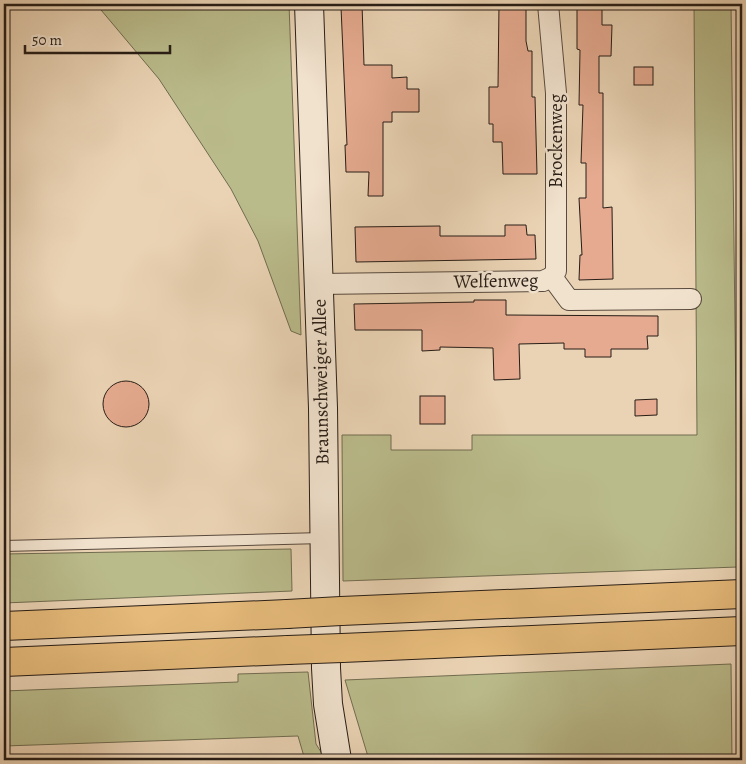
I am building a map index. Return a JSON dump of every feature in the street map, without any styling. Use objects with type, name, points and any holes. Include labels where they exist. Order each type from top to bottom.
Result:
[{"type":"highway","points":[[4,626],[734,595]]},
{"type":"highway","points":[[4,662],[735,631]]},
{"type":"street","name":"Braunschweiger Allee","points":[[309,4],[323,408],[323,538],[328,704],[337,760]]},
{"type":"street","name":"Brockenweg","points":[[548,4],[556,93],[556,271],[552,278]]},
{"type":"street","name":"Welfenweg","points":[[319,284],[543,281],[552,278],[569,300],[691,299]]},
{"type":"lane","points":[[4,546],[323,538]]},
{"type":"green space","points":[[96,4],[289,4],[301,335],[291,331],[258,241],[231,189],[159,79]]},
{"type":"green space","points":[[694,4],[731,4],[738,567],[343,581],[342,435],[391,435],[391,450],[472,450],[472,435],[697,435]]},
{"type":"green space","points":[[291,549],[292,591],[4,603],[4,554]]},
{"type":"green space","points":[[731,664],[732,760],[369,760],[345,680]]},
{"type":"green space","points":[[308,672],[316,744],[326,760],[305,760],[298,736],[4,746],[4,691],[238,682],[238,674]]},
{"type":"building","points":[[343,4],[362,4],[364,65],[392,65],[392,78],[407,77],[407,89],[419,89],[419,112],[392,112],[392,122],[383,122],[383,196],[368,196],[369,172],[346,172],[345,145],[347,145],[341,7]]},
{"type":"building","points":[[499,4],[526,4],[526,41],[528,51],[532,51],[532,97],[535,97],[537,174],[503,174],[502,142],[493,142],[493,124],[489,124],[489,87],[498,87]]},
{"type":"building","points":[[577,9],[602,9],[602,25],[612,25],[611,56],[599,56],[599,93],[603,93],[603,208],[612,207],[613,279],[579,280],[580,255],[582,255],[579,198],[586,198],[586,163],[581,163],[583,105],[579,105],[580,50],[577,49]]},
{"type":"building","points":[[634,67],[653,67],[653,85],[634,85]]},
{"type":"building","points":[[505,225],[526,225],[527,235],[535,235],[536,259],[356,262],[355,227],[440,226],[440,236],[505,236]]},
{"type":"building","points":[[474,300],[506,300],[506,315],[658,316],[658,336],[647,336],[648,349],[611,349],[611,357],[585,357],[585,349],[564,349],[564,343],[519,344],[520,379],[494,380],[493,348],[440,347],[440,350],[422,351],[422,330],[355,330],[354,304],[474,302]]},
{"type":"building","points":[[121,381],[131,381],[145,391],[149,404],[145,417],[139,423],[131,427],[121,427],[107,417],[103,409],[103,399],[113,385]]},
{"type":"building","points":[[420,396],[445,396],[445,424],[420,424]]},
{"type":"building","points":[[657,399],[657,415],[635,416],[635,400]]}]
